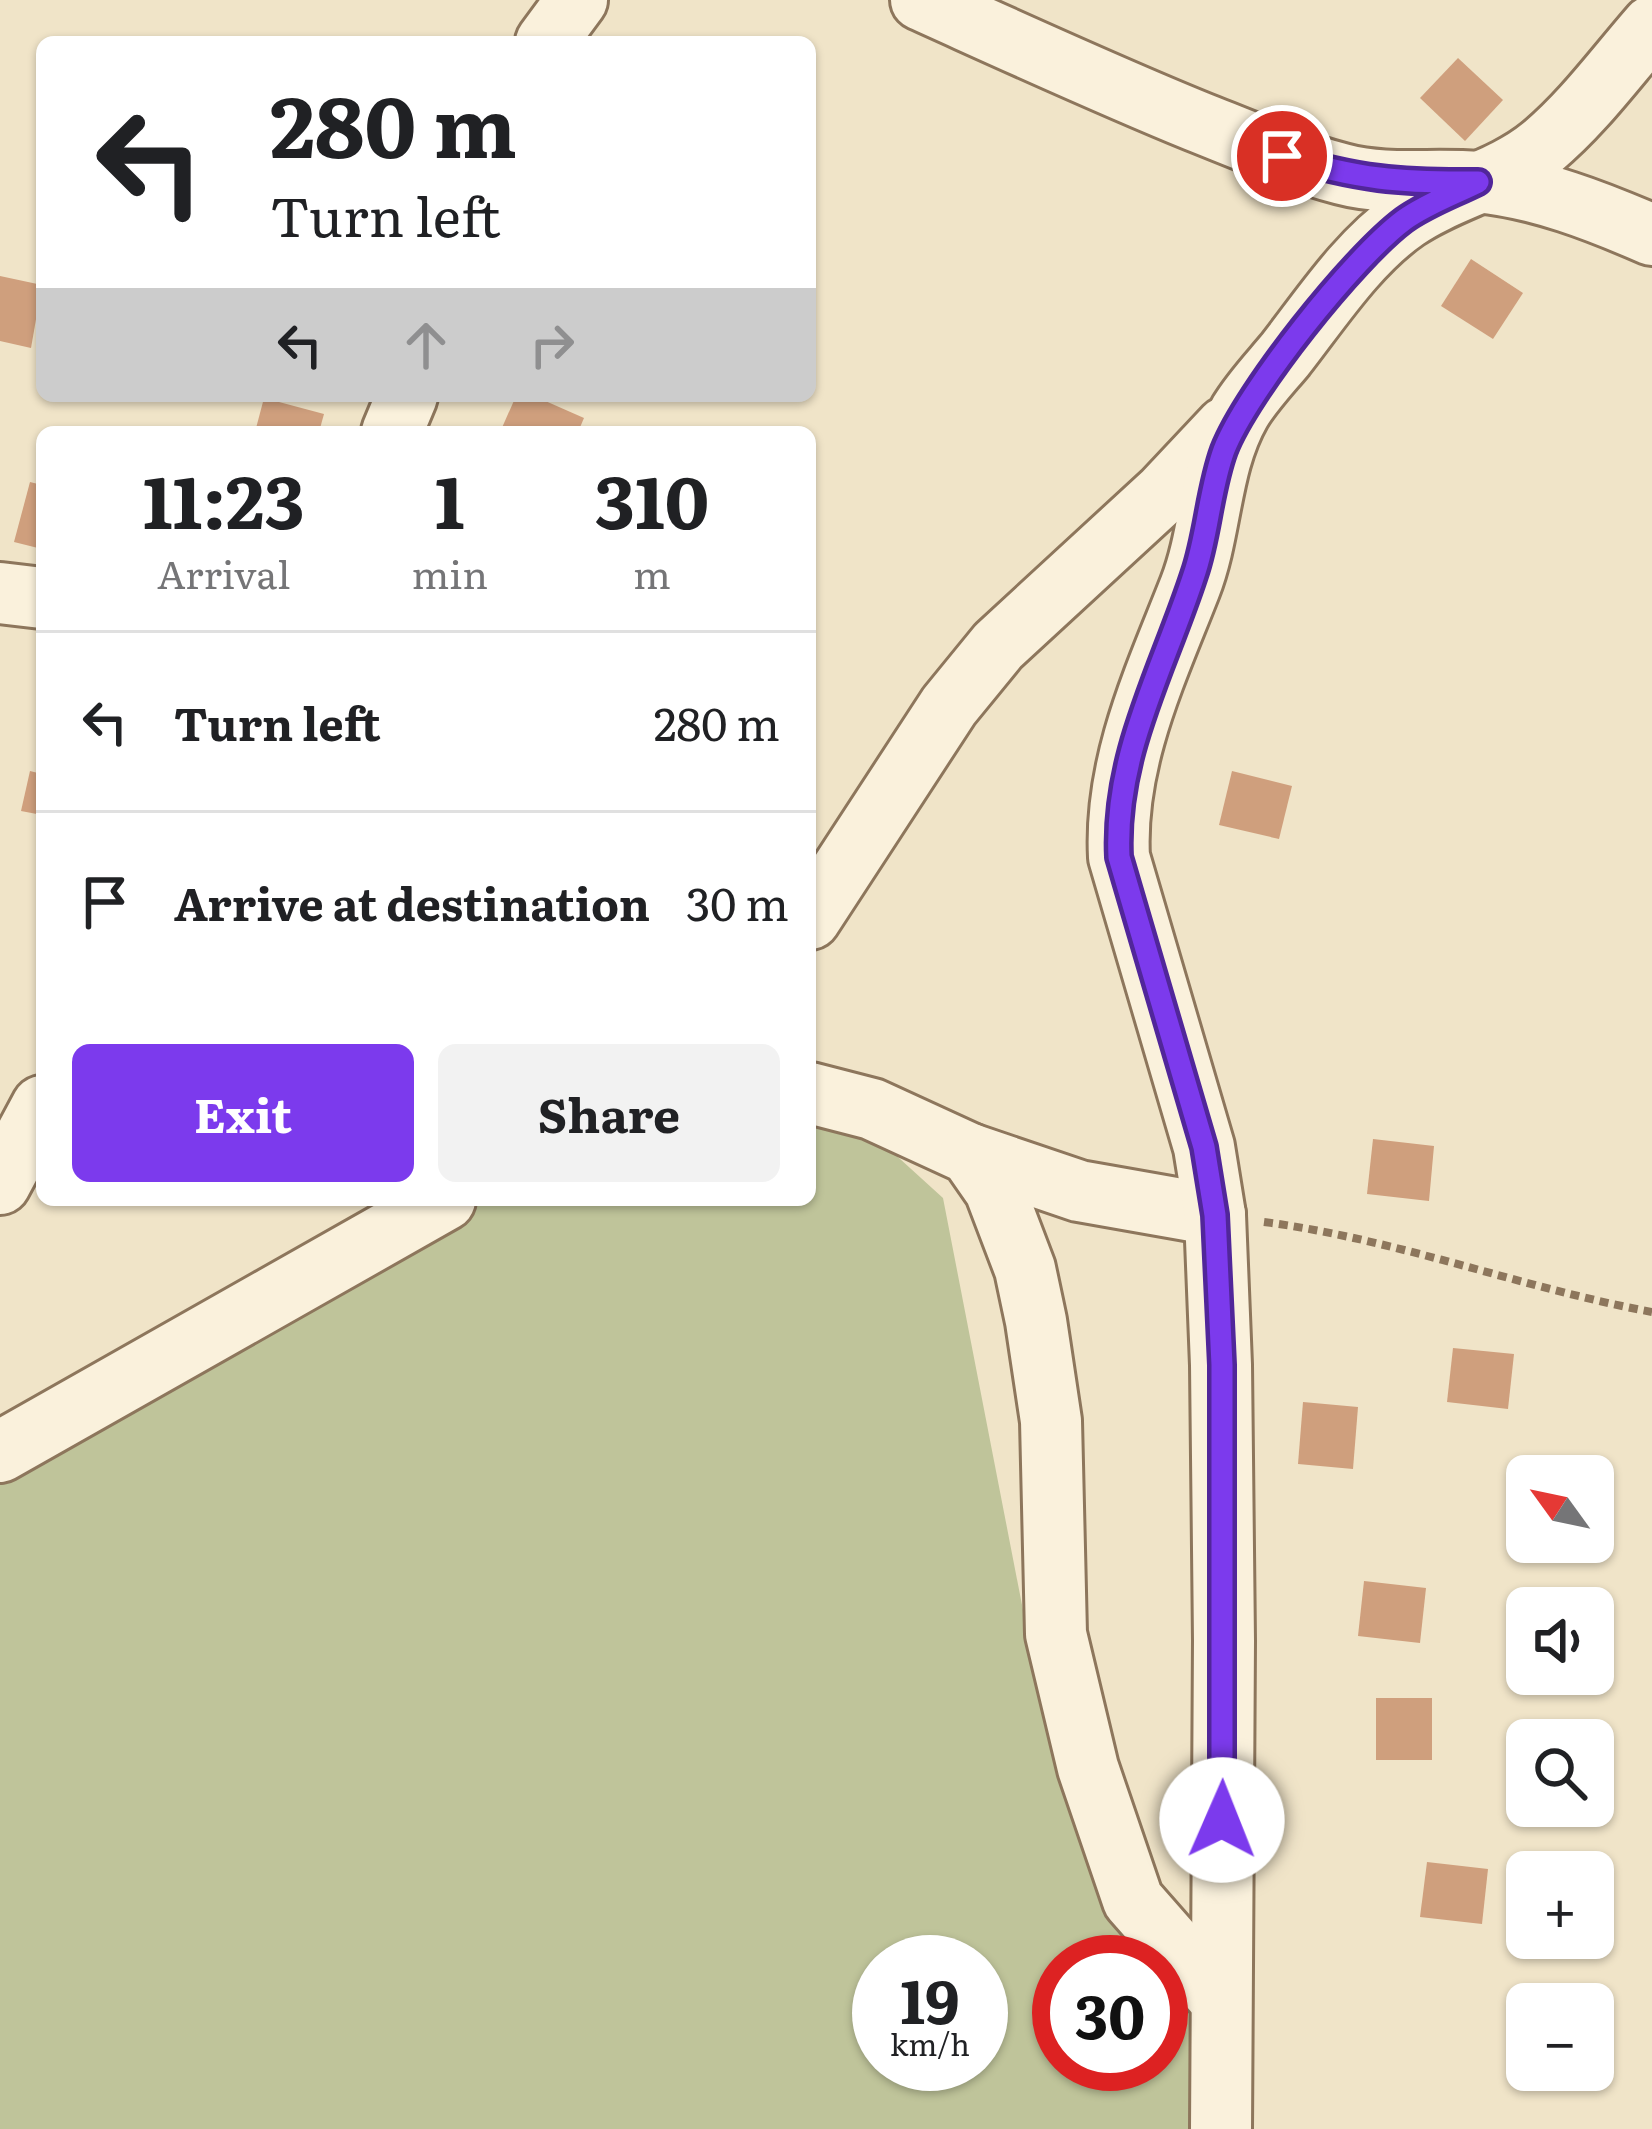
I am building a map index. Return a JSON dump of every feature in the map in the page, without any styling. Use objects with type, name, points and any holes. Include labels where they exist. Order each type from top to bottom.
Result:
[{"type":"street","points":[[550,36],[577,0]]},
{"type":"street","points":[[921,0],[1282,156],[1383,182],[1478,182],[1597,211],[1652,235]]},
{"type":"street","points":[[816,910],[950,706],[998,646],[1164,493],[1240,412],[1335,291],[1386,237],[1415,214],[1513,167],[1542,147],[1652,26]]},
{"type":"street","points":[[1221,2129],[1224,1642],[1222,1365],[1215,1215],[1204,1147],[1128,896],[1118,827],[1123,783],[1141,713],[1196,572],[1212,492],[1240,412]]},
{"type":"street","points":[[0,593],[36,597]]},
{"type":"street","points":[[816,1095],[872,1109],[970,1154],[1079,1191],[1215,1215]]},
{"type":"street","points":[[0,1184],[36,1117]]},
{"type":"street","points":[[970,1154],[995,1190],[1011,1225],[1036,1321],[1051,1421],[1056,1634],[1088,1768],[1133,1900],[1220,1998]]},
{"type":"street","points":[[0,1452],[435,1206]]},
{"type":"path","points":[[1215,1215],[1314,1228],[1571,1297],[1652,1312]]},
{"type":"green space","points":[[816,1121],[877,1138],[943,1198],[1048,1739],[1093,1867],[1140,1935],[1032,1935],[1032,2091],[1188,2091],[1188,1995],[1193,2001],[1202,2129],[0,2129],[0,1460],[439,1206],[816,1206]]},
{"type":"building","points":[[1458,58],[1503,100],[1465,141],[1420,98]]},
{"type":"building","points":[[1471,259],[1523,293],[1493,339],[1441,306]]},
{"type":"building","points":[[0,276],[36,284],[31,348],[0,341]]},
{"type":"building","points":[[263,402],[324,414],[321,426],[257,426]]},
{"type":"building","points":[[513,402],[548,402],[584,418],[581,426],[503,426]]},
{"type":"building","points":[[30,482],[36,484],[36,548],[14,542]]},
{"type":"building","points":[[30,771],[36,772],[36,814],[21,811]]},
{"type":"building","points":[[1232,771],[1292,786],[1279,839],[1219,825]]},
{"type":"building","points":[[1373,1139],[1434,1146],[1429,1201],[1367,1194]]},
{"type":"building","points":[[1453,1348],[1514,1354],[1508,1409],[1447,1402]]},
{"type":"building","points":[[1303,1402],[1358,1407],[1353,1469],[1298,1464]]},
{"type":"building","points":[[1364,1581],[1426,1588],[1420,1643],[1358,1636]]},
{"type":"building","points":[[1376,1698],[1432,1698],[1432,1760],[1376,1760]]},
{"type":"building","points":[[1427,1862],[1488,1869],[1482,1924],[1420,1917]]},
{"type":"route","points":[[1222,1820],[1222,1365],[1215,1215],[1204,1147],[1119,857],[1123,783],[1141,713],[1196,572],[1212,492],[1240,412],[1335,291],[1386,237],[1404,220],[1478,182],[1383,182],[1282,156]]}]
